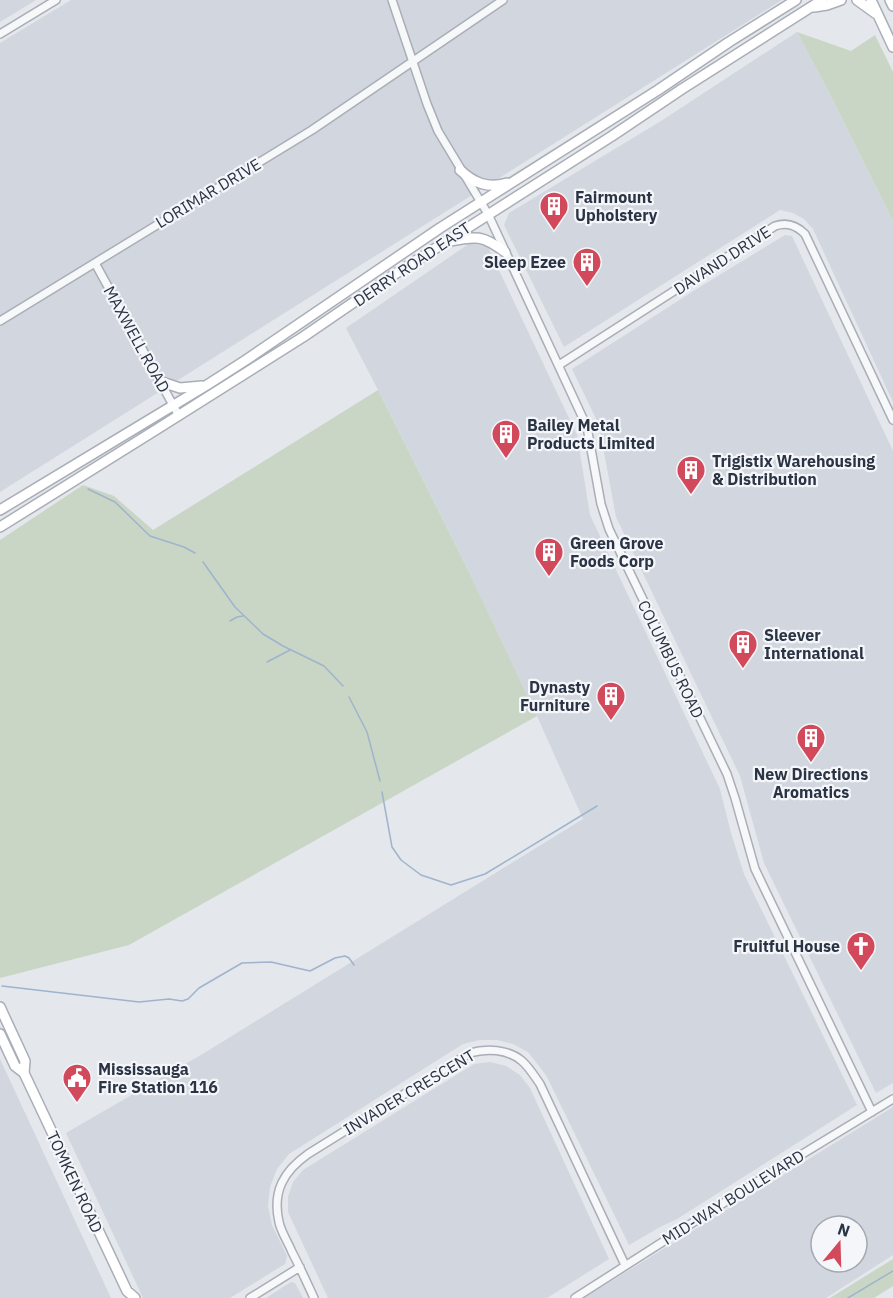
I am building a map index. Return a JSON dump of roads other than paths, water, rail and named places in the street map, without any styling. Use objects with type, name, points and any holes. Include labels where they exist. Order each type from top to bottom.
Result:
[{"type":"main road","name":"DERRY ROAD EAST","points":[[0,510],[207,385],[440,228],[796,0]]},
{"type":"main road","name":"DERRY ROAD EAST","points":[[0,526],[303,337],[395,274],[822,0]]},
{"type":"main road","points":[[812,7],[841,0]]},
{"type":"main road","points":[[857,0],[879,17]]},
{"type":"main road","points":[[871,0],[893,47]]},
{"type":"main road","points":[[890,0],[893,6]]},
{"type":"main road","points":[[460,170],[470,179],[483,185],[498,186],[515,180]]},
{"type":"main road","points":[[445,242],[478,237],[492,242],[505,252]]},
{"type":"main road","points":[[159,381],[180,388],[207,385]]},
{"type":"main road","name":"TOMKEN ROAD","points":[[1,1010],[26,1061],[24,1073]]},
{"type":"main road","name":"TOMKEN ROAD","points":[[0,1034],[15,1066],[24,1073],[126,1294],[135,1298]]},
{"type":"street","points":[[0,34],[56,0]]},
{"type":"street","name":"COLUMBUS ROAD","points":[[392,0],[435,124],[460,170],[482,202],[587,427],[609,529],[729,778],[754,869],[872,1112]]},
{"type":"street","name":"LORIMAR DRIVE","points":[[0,321],[312,130],[503,0]]},
{"type":"street","name":"DAVAND DRIVE","points":[[559,365],[775,226],[786,224],[794,226],[805,234],[893,420]]},
{"type":"street","name":"MAXWELL ROAD","points":[[95,263],[179,416]]},
{"type":"street","name":"INVADER CRESCENT","points":[[300,1267],[279,1224],[278,1198],[286,1173],[308,1154],[470,1053],[482,1050],[508,1053],[521,1060],[540,1084],[625,1265]]},
{"type":"street","name":"MID-WAY BOULEVARD","points":[[575,1298],[750,1186],[893,1099]]},
{"type":"street","points":[[250,1298],[300,1267],[315,1298]]},
{"type":"waterway","points":[[88,489],[115,502],[150,536],[195,553]]},
{"type":"waterway","points":[[203,562],[235,607],[263,634],[324,666],[343,686]]},
{"type":"waterway","points":[[230,621],[243,616]]},
{"type":"waterway","points":[[267,662],[290,650]]},
{"type":"waterway","points":[[349,697],[367,732],[380,781]]},
{"type":"waterway","points":[[382,792],[392,847],[401,860],[421,875],[451,885],[485,874],[597,806]]},
{"type":"waterway","points":[[2,986],[139,1002],[169,999],[182,1001],[188,999],[199,988],[242,963],[271,962],[310,971],[335,958],[345,956],[354,965]]},
{"type":"waterway","points":[[848,1298],[893,1271]]},
{"type":"place","name":"Fairmount Upholstery","points":[[554,232]]},
{"type":"place","name":"Sleep Ezee","points":[[587,288]]},
{"type":"place","name":"Bailey Metal Products Limited","points":[[506,460]]},
{"type":"place","name":"Trigistix Warehousing & Distribution","points":[[691,496]]},
{"type":"place","name":"Green Grove Foods Corp","points":[[549,578]]},
{"type":"place","name":"Sleever International","points":[[743,670]]},
{"type":"place","name":"Dynasty Furniture","points":[[611,722]]},
{"type":"place","name":"New Directions Aromatics","points":[[811,764]]},
{"type":"place","name":"Fruitful House","points":[[861,972]]},
{"type":"place","name":"Mississauga Fire Station 116","points":[[77,1104]]}]
